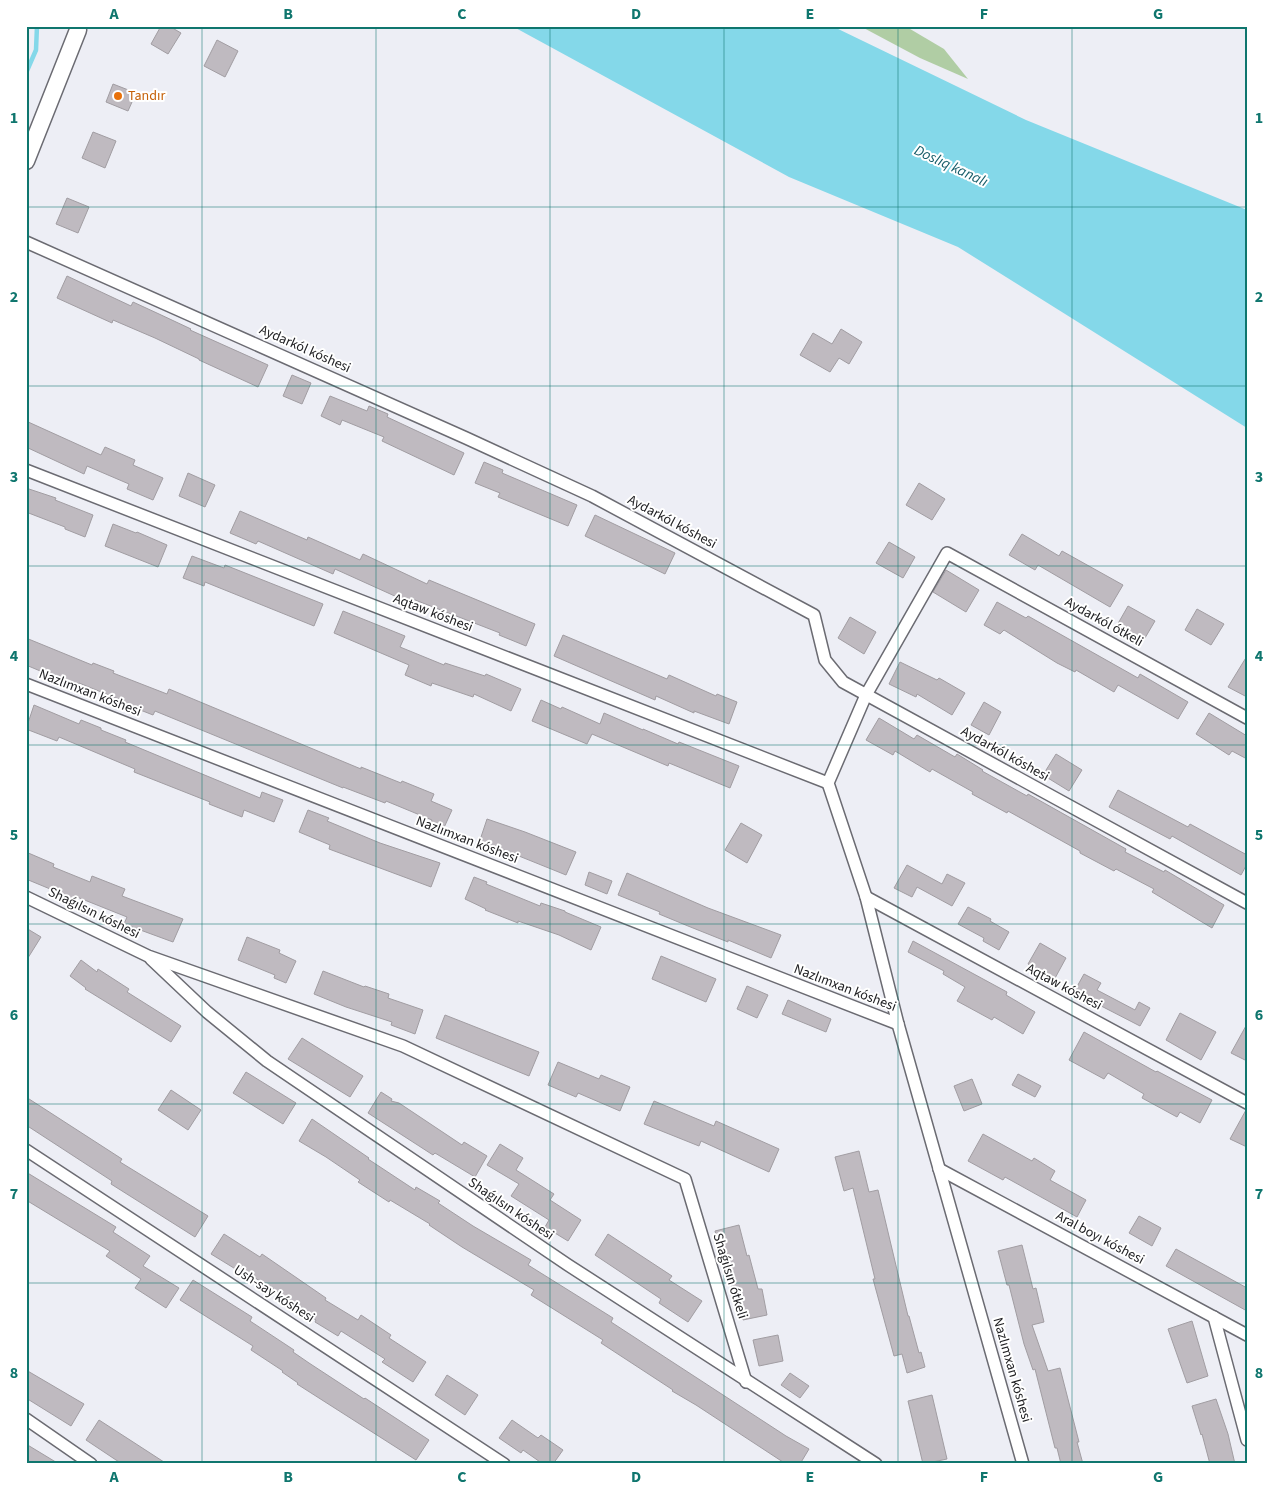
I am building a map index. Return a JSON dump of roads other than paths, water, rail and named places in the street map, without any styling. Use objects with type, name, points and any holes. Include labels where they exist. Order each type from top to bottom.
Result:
[{"type":"street","points":[[26,162],[78,30]]},
{"type":"street","name":"Aydarkól kóshesi","points":[[26,242],[466,438],[609,505],[814,616],[826,660],[843,682],[1247,903]]},
{"type":"street","name":"Aqtaw kóshesi","points":[[26,470],[828,784]]},
{"type":"street","name":"Aydarkól ótkeli","points":[[866,694],[947,553],[1247,718]]},
{"type":"street","name":"Nazlımxan kóshesi","points":[[26,684],[898,1024]]},
{"type":"street","points":[[828,784],[866,694]]},
{"type":"street","name":"Nazlımxan kóshesi","points":[[828,784],[866,898],[898,1024],[1023,1464]]},
{"type":"street","name":"Shaǵılsın kóshesi","points":[[26,897],[148,956],[403,1046],[686,1179]]},
{"type":"street","name":"Aqtaw kóshesi","points":[[866,898],[1247,1103]]},
{"type":"street","name":"Shaǵılsın kóshesi","points":[[148,956],[207,1012],[266,1061],[568,1265],[707,1354],[746,1382],[876,1464]]},
{"type":"street","name":"Ush-say kóshesi","points":[[26,1150],[499,1462]]},
{"type":"street","name":"Aral boyı kóshesi","points":[[939,1169],[1247,1335]]},
{"type":"street","name":"Shaǵılsın ótkeli","points":[[686,1179],[746,1382]]},
{"type":"street","points":[[1214,1317],[1247,1440]]},
{"type":"street","points":[[26,1419],[91,1464]]},
{"type":"water","name":"Doslıq kanalı","points":[[512,26],[832,26],[1026,120],[1247,210],[1247,428],[958,247],[789,177]]},
{"type":"waterway","points":[[26,73],[36,50],[37,26]]},
{"type":"place","name":"Tandır","points":[[118,96]]}]
